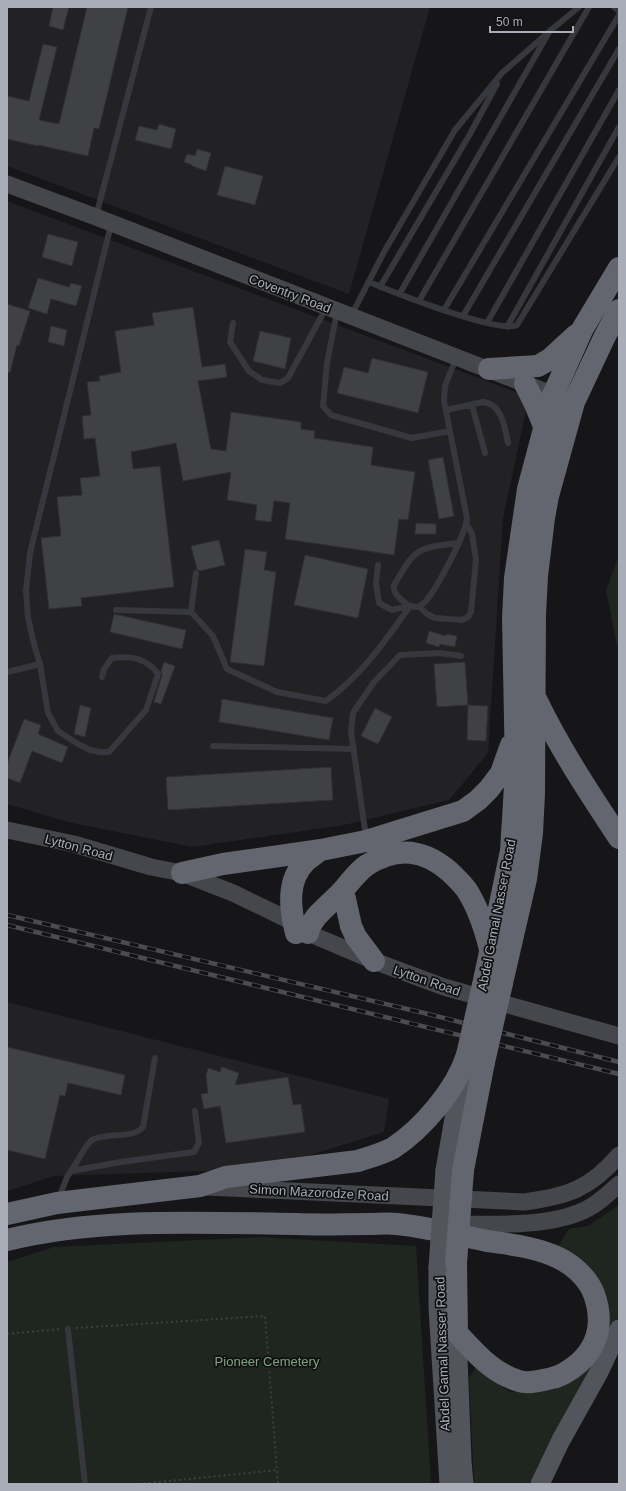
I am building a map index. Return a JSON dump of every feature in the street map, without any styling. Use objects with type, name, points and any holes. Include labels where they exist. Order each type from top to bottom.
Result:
[{"type":"highway","name":"Abdel Gamal Nasser Road","points":[[494,979],[491,952],[511,851],[516,770],[513,618],[515,578],[528,489],[553,395],[583,328],[619,268]]},
{"type":"highway","name":"Abdel Gamal Nasser Road","points":[[457,1333],[448,1265],[454,1170],[472,1060],[494,979],[526,879],[532,833],[534,794],[535,615],[537,576],[548,496],[574,402],[604,336],[619,310]]},
{"type":"highway","points":[[489,369],[538,366],[544,363],[583,328]]},
{"type":"highway","points":[[525,384],[544,426]]},
{"type":"highway","points":[[534,697],[548,725],[596,805],[619,838]]},
{"type":"highway","points":[[182,873],[223,864],[321,850],[366,841],[456,814],[463,811],[478,800],[489,789],[501,773],[516,730]]},
{"type":"highway","points":[[321,850],[305,862],[294,881],[290,901],[299,929],[310,926],[316,917],[366,866],[390,854],[404,852],[421,854],[429,857],[441,865],[468,891],[483,923],[491,952]]},
{"type":"highway","points":[[343,890],[351,926],[356,937],[374,961]]},
{"type":"highway","points":[[200,1186],[226,1177],[358,1161],[391,1148],[416,1131],[433,1112],[472,1060]]},
{"type":"highway","name":"Simon Mazorodze Road","points":[[7,1240],[60,1216],[200,1186]]},
{"type":"highway","name":"Simon Mazorodze Road","points":[[7,1214],[60,1216],[118,1225],[191,1223],[396,1224]]},
{"type":"highway","points":[[396,1224],[529,1248],[552,1255],[568,1264],[584,1276],[590,1284],[599,1313],[599,1327],[594,1345],[588,1355],[572,1369],[558,1377],[538,1381],[521,1382],[490,1367],[457,1333]]},
{"type":"main road","name":"Coventry Road","points":[[7,184],[104,220],[574,402]]},
{"type":"main road","name":"Lytton Road","points":[[7,830],[74,844],[151,867],[182,873],[233,893],[299,929],[374,961],[444,987],[619,1036]]},
{"type":"main road","name":"Lytton Road","points":[[151,867],[179,882],[281,929],[299,929]]},
{"type":"main road","name":"Simon Mazorodze Road","points":[[200,1186],[524,1202],[573,1192],[590,1182],[607,1168],[619,1155]]},
{"type":"main road","name":"Simon Mazorodze Road","points":[[396,1224],[498,1224],[549,1220],[569,1216],[585,1210],[601,1200],[619,1184]]},
{"type":"main road","name":"Abdel Gamal Nasser Road","points":[[448,1265],[438,1308],[449,1484]]},
{"type":"main road","points":[[540,1484],[561,1440],[599,1372],[619,1329]]},
{"type":"main road","name":"Abdel Gamal Nasser Road","points":[[457,1333],[464,1484]]},
{"type":"lane","points":[[102,677],[104,669],[112,658],[126,656],[141,659],[153,667],[158,674],[146,710],[109,752],[90,750],[58,731],[48,713],[40,664],[28,617],[26,590],[30,553],[151,7]]},
{"type":"lane","points":[[233,323],[230,342],[249,371],[262,380],[280,383],[288,378],[338,311],[369,282],[388,245],[455,130],[502,73],[579,7]]},
{"type":"lane","points":[[419,301],[589,7]]},
{"type":"lane","points":[[614,7],[619,11]]},
{"type":"lane","points":[[444,310],[619,15]]},
{"type":"lane","points":[[400,293],[551,30]]},
{"type":"lane","points":[[463,316],[619,49]]},
{"type":"lane","points":[[380,286],[470,134],[502,73]]},
{"type":"lane","points":[[487,323],[619,90]]},
{"type":"lane","points":[[508,327],[619,127]]},
{"type":"lane","points":[[369,282],[463,316],[487,323],[514,327],[519,324],[619,156]]},
{"type":"lane","points":[[338,311],[326,363],[323,406],[331,415],[412,438],[450,431]]},
{"type":"lane","points":[[378,566],[376,583],[379,603],[392,610],[422,605],[430,597],[458,543],[466,523],[467,518],[444,401],[445,386],[456,356]]},
{"type":"lane","points":[[446,410],[483,402],[489,403],[495,407],[502,419],[508,442]]},
{"type":"lane","points":[[472,405],[485,454]]},
{"type":"lane","points":[[419,606],[427,614],[435,618],[462,620],[468,617],[471,612],[476,560],[472,534],[466,523]]},
{"type":"lane","points":[[410,606],[396,595],[393,589],[408,562],[413,556],[428,547],[458,543]]},
{"type":"lane","points":[[191,612],[196,573]]},
{"type":"lane","points":[[116,610],[191,612],[212,636],[227,669],[277,692],[326,701],[343,689],[363,669],[410,606]]},
{"type":"lane","points":[[366,841],[351,731],[352,713],[374,682],[400,655],[440,653],[461,656]]},
{"type":"lane","points":[[7,672],[40,664]]},
{"type":"lane","points":[[213,746],[354,749]]},
{"type":"lane","points":[[60,1216],[67,1177],[92,1140],[102,1137],[138,1132],[143,1126],[155,1058]]},
{"type":"lane","points":[[71,1171],[121,1162],[194,1152],[199,1143],[195,1111]]},
{"type":"lane","points":[[68,1329],[85,1484]]},
{"type":"path","points":[[7,1334],[265,1316],[278,1484]]},
{"type":"path","points":[[139,1484],[277,1470]]},
{"type":"shaded area","points":[[7,7],[430,7],[349,294],[7,166]]},
{"type":"shaded area","points":[[7,201],[529,397],[503,518],[488,753],[449,800],[344,825],[193,847],[68,822],[7,804]]},
{"type":"shaded area","points":[[7,1002],[389,1099],[384,1132],[266,1169],[54,1176],[7,1191]]},
{"type":"green space","points":[[619,555],[619,656],[606,590]]},
{"type":"green space","points":[[619,1205],[619,1314],[605,1350],[532,1484],[474,1484],[469,1378],[477,1366],[495,1382],[510,1392],[536,1392],[558,1388],[590,1365],[605,1318],[557,1248],[569,1229],[588,1226]]},
{"type":"green space","name":"Pioneer Cemetery","points":[[259,1237],[416,1246],[431,1484],[7,1484],[7,1262],[54,1247]]},
{"type":"building","points":[[53,7],[69,7],[63,30],[49,26]]},
{"type":"building","points":[[87,7],[128,7],[99,129],[94,128],[88,156],[7,139],[7,96],[29,101],[43,44],[57,47],[39,120],[59,124]]},
{"type":"building","points":[[159,124],[176,129],[171,149],[135,140],[139,126],[157,130]]},
{"type":"building","points":[[197,149],[211,153],[206,171],[184,162],[187,154],[195,156]]},
{"type":"building","points":[[225,166],[263,176],[255,205],[217,195]]},
{"type":"building","points":[[48,234],[78,242],[72,266],[42,257]]},
{"type":"building","points":[[38,278],[69,287],[71,283],[82,286],[76,306],[51,299],[47,314],[28,308]]},
{"type":"building","points":[[7,304],[30,311],[19,346],[17,345],[10,373],[7,372]]},
{"type":"building","points":[[193,307],[202,367],[225,364],[227,377],[198,381],[211,449],[226,451],[231,412],[301,422],[301,429],[315,431],[314,438],[373,447],[371,465],[415,472],[408,520],[399,519],[394,555],[285,539],[290,503],[274,501],[271,522],[255,520],[257,505],[227,500],[231,472],[183,481],[176,443],[131,452],[133,469],[160,466],[174,587],[81,598],[82,606],[49,609],[41,538],[61,536],[57,497],[82,495],[80,478],[100,476],[95,438],[84,439],[82,416],[91,415],[87,382],[100,381],[99,376],[121,372],[115,331],[154,325],[152,313]]},
{"type":"building","points":[[51,326],[67,330],[64,346],[48,342]]},
{"type":"building","points":[[260,331],[291,338],[285,369],[253,361]]},
{"type":"building","points":[[372,358],[428,372],[418,413],[337,393],[344,367],[368,373]]},
{"type":"building","points":[[443,457],[454,516],[439,519],[428,460]]},
{"type":"building","points":[[416,523],[436,524],[436,534],[415,534]]},
{"type":"building","points":[[219,540],[225,565],[200,571],[197,569],[191,546]]},
{"type":"building","points":[[245,549],[267,552],[264,570],[276,572],[264,666],[230,662]]},
{"type":"building","points":[[305,555],[368,569],[358,618],[294,605]]},
{"type":"building","points":[[114,614],[186,630],[182,649],[110,632]]},
{"type":"building","points":[[429,631],[446,636],[446,634],[457,636],[455,647],[440,644],[439,647],[426,643]]},
{"type":"building","points":[[164,662],[175,666],[161,704],[154,702],[162,675],[161,671]]},
{"type":"building","points":[[465,662],[468,705],[437,707],[434,664]]},
{"type":"building","points":[[222,699],[333,718],[329,740],[219,722]]},
{"type":"building","points":[[80,705],[91,708],[85,737],[74,734]]},
{"type":"building","points":[[468,705],[488,706],[486,741],[467,740]]},
{"type":"building","points":[[375,708],[392,717],[378,744],[361,736]]},
{"type":"building","points":[[24,719],[41,725],[38,734],[68,747],[62,763],[32,751],[20,783],[7,778],[7,764]]},
{"type":"building","points":[[331,767],[333,800],[168,810],[166,777]]},
{"type":"building","points":[[7,1047],[125,1075],[121,1095],[68,1083],[65,1096],[60,1095],[45,1159],[7,1150]]},
{"type":"building","points":[[222,1067],[239,1073],[235,1085],[288,1077],[293,1105],[301,1104],[305,1132],[226,1143],[220,1106],[204,1109],[201,1094],[208,1093],[206,1075],[208,1068],[220,1072]]},
{"type":"railway","points":[[7,915],[424,1013],[619,1062]]},
{"type":"railway","points":[[7,925],[619,1074]]}]
